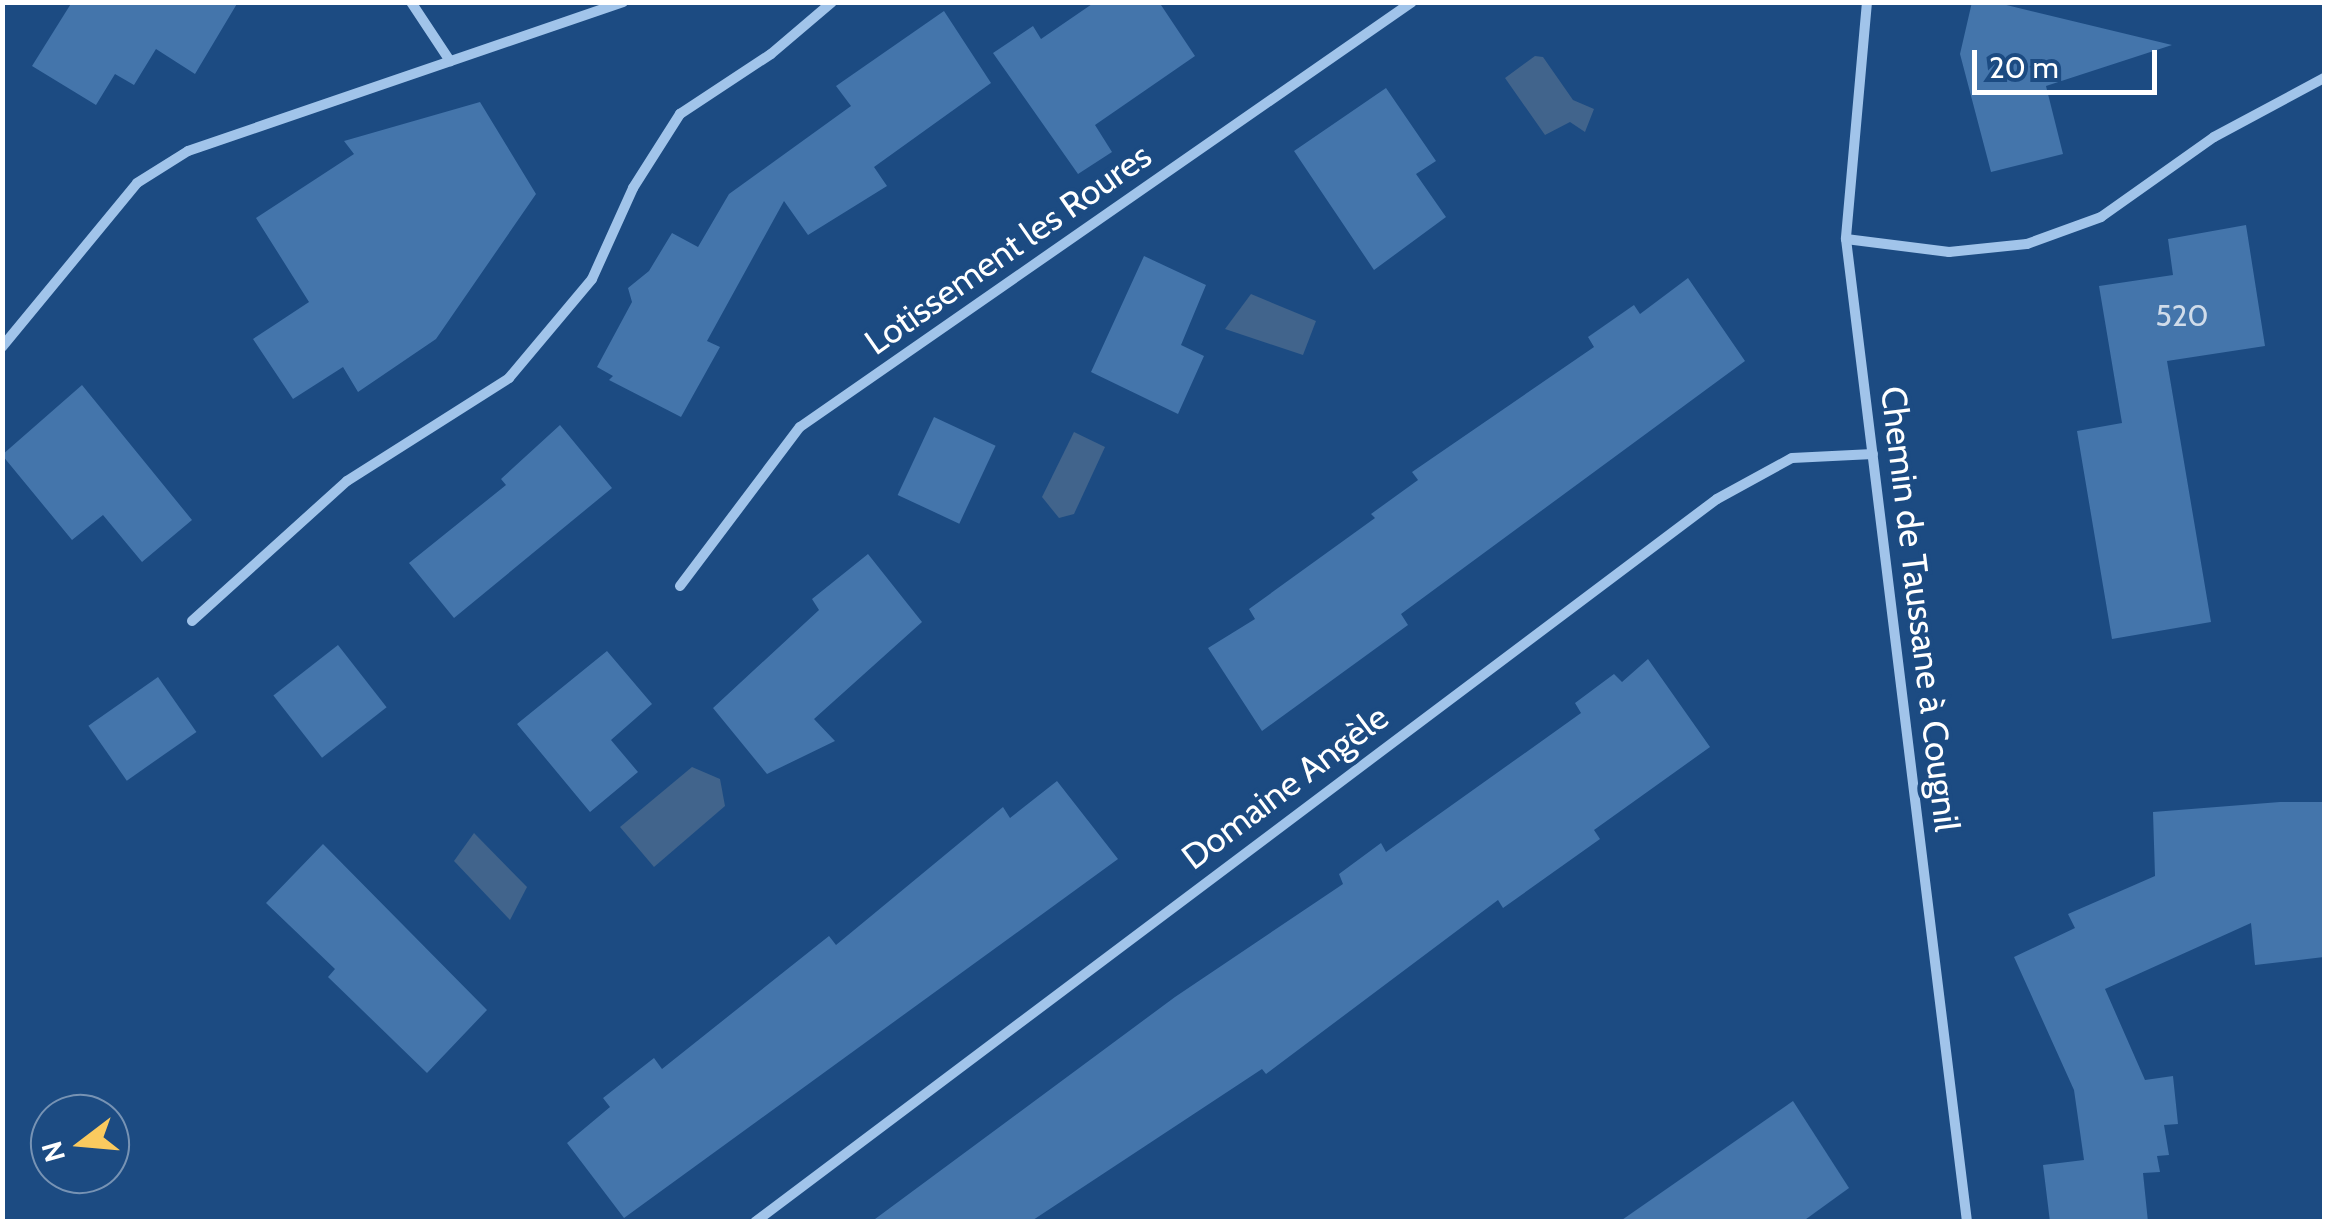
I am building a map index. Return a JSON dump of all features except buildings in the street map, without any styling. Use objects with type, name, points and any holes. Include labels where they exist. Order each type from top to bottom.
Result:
[{"type":"street","points":[[411,2],[450,61]]},
{"type":"street","points":[[2,347],[137,183],[175,159],[624,2]]},
{"type":"street","points":[[192,621],[348,481],[509,378],[592,280],[633,188],[680,114],[771,54],[832,2]]},
{"type":"street","name":"Lotissement les Roures","points":[[680,586],[800,427],[1412,2]]},
{"type":"street","name":"Chemin de Taussane à Cougnil","points":[[1868,2],[1846,239],[1968,1222]]},
{"type":"street","points":[[1846,239],[1950,252],[2027,244],[2100,217],[2214,137],[2324,78]]},
{"type":"street","name":"Domaine Angèle","points":[[755,1222],[1717,500],[1792,458],[1874,454]]},
{"type":"water","points":[[1535,56],[1543,57],[1573,100],[1594,109],[1585,132],[1570,122],[1545,135],[1505,78]]},
{"type":"water","points":[[1251,294],[1316,321],[1303,355],[1225,329]]},
{"type":"water","points":[[1074,432],[1105,447],[1074,514],[1059,518],[1042,497]]},
{"type":"water","points":[[692,767],[720,779],[725,806],[654,867],[620,827]]},
{"type":"water","points":[[474,833],[527,887],[510,920],[454,861]]}]
